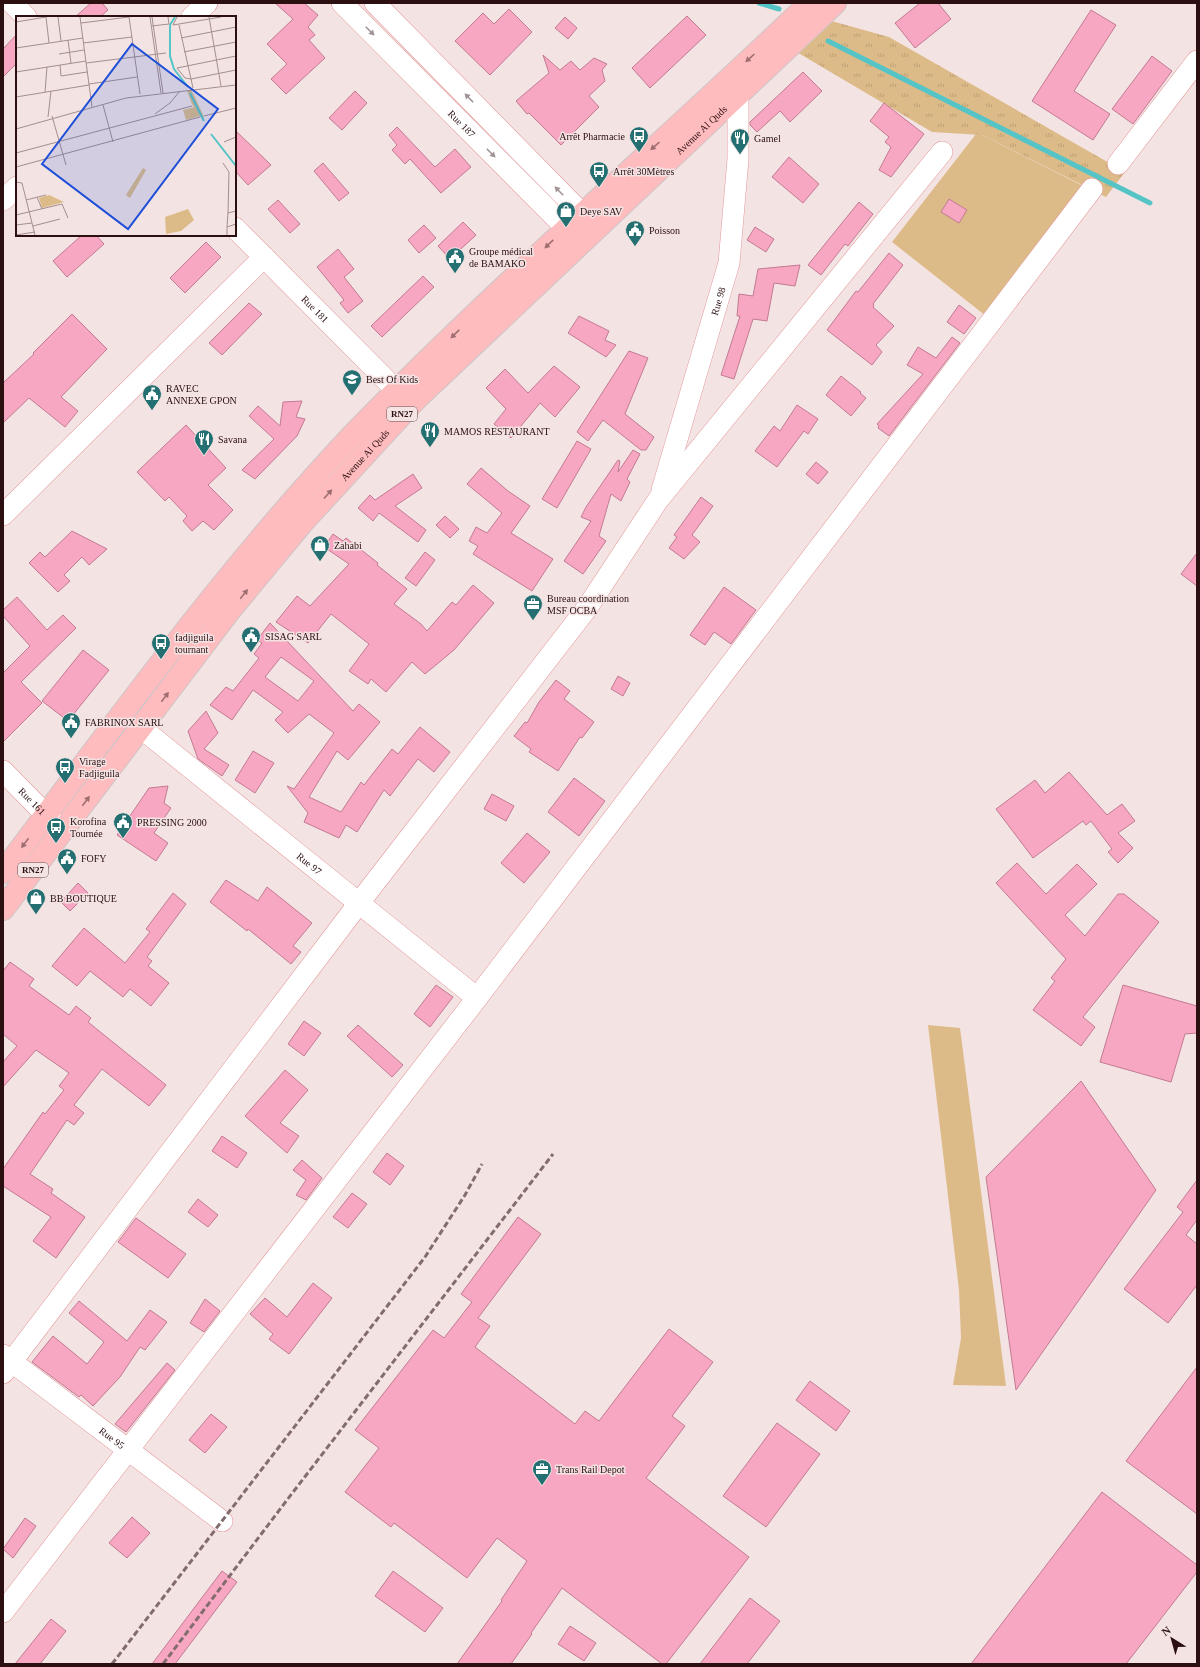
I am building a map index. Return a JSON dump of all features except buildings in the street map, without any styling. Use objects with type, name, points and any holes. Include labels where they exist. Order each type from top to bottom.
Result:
[{"type":"main road","name":"Avenue Al Quds","points":[[3,872],[116,722],[214,597],[291,505],[396,390],[574,221],[786,38],[819,6]]},
{"type":"main road","name":"Avenue Al Quds","points":[[3,909],[63,832],[230,610],[302,522],[416,399],[738,96],[786,38]]},
{"type":"street","points":[[12,3],[25,16]]},
{"type":"street","points":[[193,16],[207,3]]},
{"type":"street","name":"Rue 187","points":[[342,3],[574,221],[597,229]]},
{"type":"street","name":"Rue 187","points":[[375,3],[574,221],[581,244]]},
{"type":"street","points":[[1118,164],[1197,61]]},
{"type":"street","name":"Rue 98","points":[[658,500],[729,263],[738,159],[738,96]]},
{"type":"street","points":[[6,1363],[587,608],[658,500],[942,152]]},
{"type":"street","points":[[3,200],[16,187]]},
{"type":"street","points":[[3,1612],[477,998],[1092,189]]},
{"type":"street","name":"Rue 181","points":[[236,229],[396,390]]},
{"type":"street","points":[[3,515],[264,257]]},
{"type":"street","name":"Rue 97","points":[[141,728],[477,998]]},
{"type":"street","name":"Rue 161","points":[[3,771],[63,832]]},
{"type":"street","name":"Rue 95","points":[[6,1363],[128,1450],[222,1521]]},
{"type":"green space","points":[[828,20],[889,37],[1125,172],[1106,197],[982,135],[932,132],[795,51]]},
{"type":"green space","points":[[976,134],[982,135],[1085,187],[986,316],[892,242]]},
{"type":"green space","points":[[928,1025],[960,1028],[1006,1386],[953,1385],[961,1338],[959,1290]]},
{"type":"waterway","points":[[759,3],[779,9]]},
{"type":"waterway","points":[[828,41],[1150,203]]},
{"type":"railway","points":[[163,1664],[553,1154]]},
{"type":"railway","points":[[112,1664],[425,1257],[465,1195],[482,1164]]},
{"type":"place","name":"Arrêt Pharmacie","points":[[639,153]]},
{"type":"place","name":"Gamel","points":[[740,155]]},
{"type":"place","name":"Arrêt 30Mètres","points":[[599,188]]},
{"type":"place","name":"Deye SAV","points":[[566,228]]},
{"type":"place","name":"Poisson","points":[[635,247]]},
{"type":"place","name":"Groupe médical de BAMAKO","points":[[455,274]]},
{"type":"place","name":"Best Of Kids","points":[[352,396]]},
{"type":"place","name":"RAVEC ANNEXE GPON","points":[[152,411]]},
{"type":"place","name":"MAMOS RESTAURANT","points":[[430,448]]},
{"type":"place","name":"Savana","points":[[204,456]]},
{"type":"place","name":"Zahabi","points":[[320,562]]},
{"type":"place","name":"Bureau coordination MSF OCBA","points":[[533,621]]},
{"type":"place","name":"SISAG SARL","points":[[251,653]]},
{"type":"place","name":"fadjiguila tournant","points":[[161,660]]},
{"type":"place","name":"FABRINOX SARL","points":[[71,739]]},
{"type":"place","name":"Virage Fadjiguila","points":[[65,784]]},
{"type":"place","name":"PRESSING 2000","points":[[123,839]]},
{"type":"place","name":"Korofina Tournée","points":[[56,844]]},
{"type":"place","name":"FOFY","points":[[67,875]]},
{"type":"place","name":"BB BOUTIQUE","points":[[36,915]]},
{"type":"place","name":"Trans Rail Depot","points":[[542,1486]]}]
